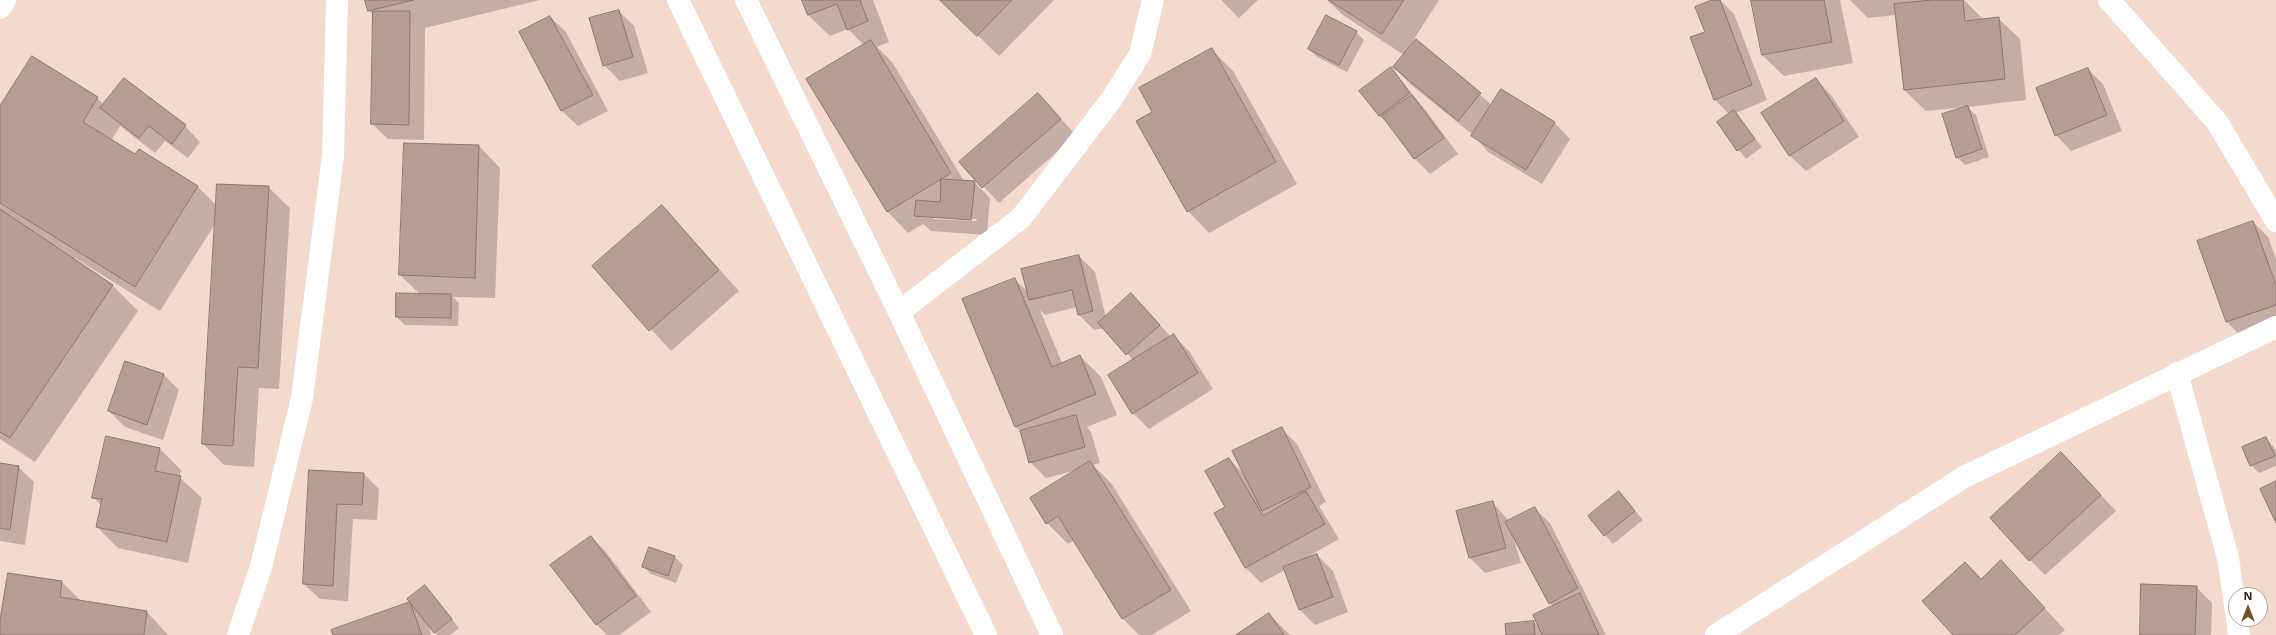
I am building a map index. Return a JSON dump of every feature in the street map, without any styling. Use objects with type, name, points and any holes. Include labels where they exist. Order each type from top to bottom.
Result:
[{"type":"street","points":[[0,8],[5,0]]},
{"type":"street","points":[[238,635],[261,567],[302,398],[332,156],[337,0]]},
{"type":"street","points":[[678,0],[986,635]]},
{"type":"street","points":[[746,0],[899,312],[1052,635]]},
{"type":"street","points":[[899,312],[1021,218],[1111,100],[1140,54],[1153,0]]},
{"type":"street","points":[[2109,0],[2217,122],[2276,221]]},
{"type":"street","points":[[1716,635],[1964,477],[2177,373],[2276,327]]},
{"type":"street","points":[[2177,373],[2228,558],[2232,587]]},
{"type":"building","points":[[365,0],[414,0],[368,11]]},
{"type":"building","points":[[802,0],[860,0],[868,21],[847,30],[837,4],[808,15]]},
{"type":"building","points":[[940,0],[1012,0],[977,36]]},
{"type":"building","points":[[1329,0],[1404,0],[1382,34]]},
{"type":"building","points":[[1712,0],[1720,0],[1752,85],[1714,100],[1690,37],[1705,32],[1695,7]]},
{"type":"building","points":[[1751,0],[1824,0],[1832,42],[1762,55]]},
{"type":"building","points":[[1933,0],[1963,0],[1965,21],[1999,17],[2005,79],[1904,90],[1894,4]]},
{"type":"building","points":[[619,10],[633,57],[603,66],[589,18]]},
{"type":"building","points":[[373,11],[410,11],[409,125],[371,124]]},
{"type":"building","points":[[1326,15],[1357,31],[1339,65],[1308,49]]},
{"type":"building","points":[[550,16],[593,95],[561,111],[519,32]]},
{"type":"building","points":[[1416,39],[1481,93],[1458,121],[1393,67]]},
{"type":"building","points":[[871,40],[951,173],[887,212],[806,79]]},
{"type":"building","points":[[1212,48],[1276,162],[1187,212],[1136,121],[1152,112],[1139,88]]},
{"type":"building","points":[[32,56],[98,97],[83,122],[135,154],[139,149],[198,186],[135,287],[0,203],[0,106]]},
{"type":"building","points":[[1391,67],[1410,93],[1379,116],[1359,91]]},
{"type":"building","points":[[2088,68],[2107,115],[2055,136],[2036,88]]},
{"type":"building","points":[[124,78],[186,125],[172,144],[149,126],[139,138],[100,108]]},
{"type":"building","points":[[1816,78],[1844,121],[1789,156],[1761,113]]},
{"type":"building","points":[[1501,89],[1555,122],[1526,170],[1471,136]]},
{"type":"building","points":[[1038,93],[1061,119],[982,188],[959,162]]},
{"type":"building","points":[[1412,95],[1444,138],[1414,159],[1382,116]]},
{"type":"building","points":[[1968,106],[1982,149],[1956,158],[1942,114]]},
{"type":"building","points":[[1734,110],[1755,139],[1737,151],[1717,122]]},
{"type":"building","points":[[404,143],[479,145],[475,278],[399,275]]},
{"type":"building","points":[[941,179],[975,181],[971,220],[914,216],[916,200],[940,202]]},
{"type":"building","points":[[217,184],[269,186],[258,368],[238,367],[233,446],[202,444]]},
{"type":"building","points":[[662,205],[719,270],[649,331],[592,266]]},
{"type":"building","points":[[0,209],[113,285],[10,438],[0,432]]},
{"type":"building","points":[[2253,221],[2276,285],[2276,305],[2226,322],[2197,241]]},
{"type":"building","points":[[1079,255],[1093,311],[1078,315],[1072,290],[1029,300],[1021,269]]},
{"type":"building","points":[[1015,278],[1052,367],[1080,355],[1096,394],[1015,427],[962,299]]},
{"type":"building","points":[[396,293],[451,294],[451,318],[396,317]]},
{"type":"building","points":[[1131,293],[1160,325],[1126,355],[1098,323]]},
{"type":"building","points":[[1174,334],[1198,373],[1132,414],[1108,375]]},
{"type":"building","points":[[125,361],[164,374],[147,425],[108,411]]},
{"type":"building","points":[[1076,415],[1085,447],[1029,463],[1020,431]]},
{"type":"building","points":[[1282,427],[1311,487],[1262,511],[1232,451]]},
{"type":"building","points":[[106,436],[160,448],[155,471],[181,476],[167,542],[96,527],[102,499],[92,498]]},
{"type":"building","points":[[2266,437],[2275,456],[2250,466],[2242,447]]},
{"type":"building","points":[[2061,452],[2101,495],[2029,561],[1990,518]]},
{"type":"building","points":[[1229,458],[1263,516],[1306,491],[1325,524],[1245,568],[1214,513],[1225,507],[1205,471]]},
{"type":"building","points":[[1090,461],[1171,590],[1122,619],[1058,516],[1046,524],[1030,498]]},
{"type":"building","points":[[0,463],[19,466],[10,530],[0,528]]},
{"type":"building","points":[[309,470],[364,473],[362,505],[337,504],[333,586],[303,584]]},
{"type":"building","points":[[2276,481],[2276,523],[2260,489]]},
{"type":"building","points":[[1619,491],[1635,511],[1604,536],[1588,516]]},
{"type":"building","points":[[1493,501],[1506,548],[1469,558],[1456,511]]},
{"type":"building","points":[[1535,507],[1578,588],[1549,604],[1505,522]]},
{"type":"building","points":[[591,536],[636,596],[596,625],[550,565]]},
{"type":"building","points":[[649,547],[675,556],[668,576],[642,567]]},
{"type":"building","points":[[1317,554],[1333,597],[1299,610],[1283,567]]},
{"type":"building","points":[[2001,560],[2045,608],[2015,635],[1953,635],[1922,601],[1965,562],[1981,579]]},
{"type":"building","points":[[8,573],[62,581],[60,597],[147,611],[144,635],[0,635],[0,620]]},
{"type":"building","points":[[2141,584],[2197,586],[2195,635],[2140,635]]},
{"type":"building","points":[[425,585],[452,619],[434,633],[407,599]]},
{"type":"building","points":[[1580,593],[1599,635],[1542,635],[1533,615]]},
{"type":"building","points":[[410,602],[422,635],[333,635],[331,630]]},
{"type":"building","points":[[1269,613],[1284,635],[1236,635]]},
{"type":"building","points":[[1534,621],[1535,635],[1506,635],[1505,624]]}]
